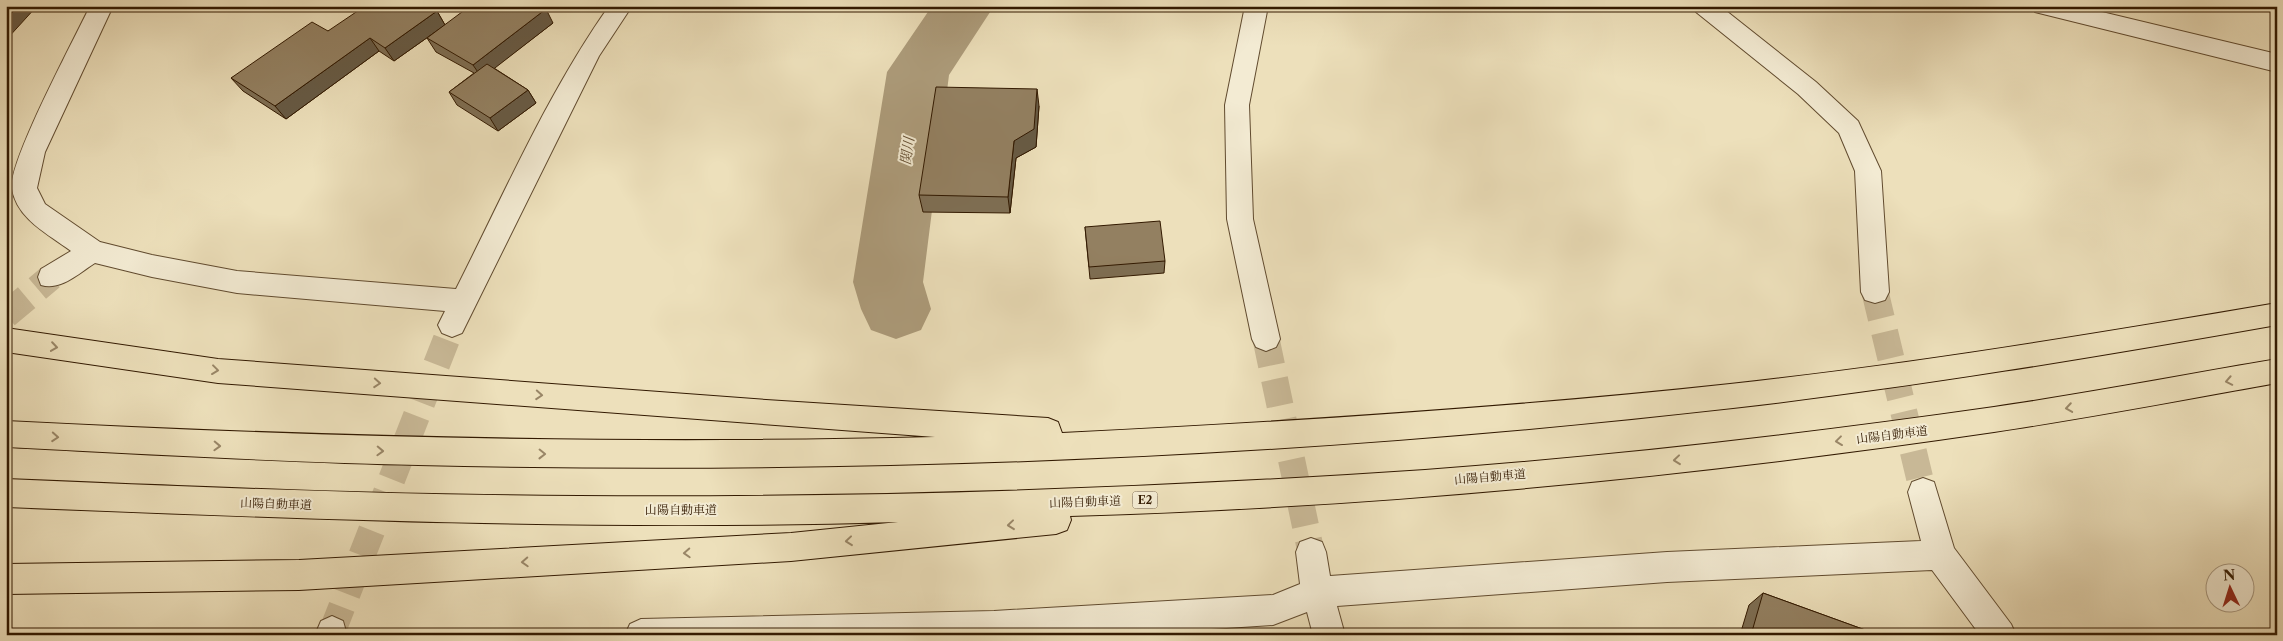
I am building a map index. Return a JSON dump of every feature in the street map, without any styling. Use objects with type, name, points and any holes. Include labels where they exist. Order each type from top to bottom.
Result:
[{"type":"highway","points":[[6,434],[167,444],[639,456],[920,451],[1198,440],[1430,424],[1658,404],[1909,373],[2134,339],[2277,314]]},
{"type":"highway","points":[[6,340],[218,371],[766,413],[1198,440]]},
{"type":"highway","name":"山陽自動車道","points":[[6,493],[397,509],[616,511],[869,509],[1199,497],[1443,482],[1680,460],[1932,430],[2168,392],[2277,371]]},
{"type":"highway","points":[[6,579],[299,575],[791,547],[1443,482]]},
{"type":"street","points":[[102,6],[32,152],[24,188],[35,211],[92,251],[152,266],[237,282],[457,313],[548,130],[585,61],[621,6]]},
{"type":"street","points":[[1258,6],[1255,11],[1237,105],[1240,218],[1266,339]]},
{"type":"street","points":[[1704,6],[1807,88],[1849,128],[1868,170],[1875,292]]},
{"type":"street","points":[[2043,6],[2277,63]]},
{"type":"street","points":[[51,276],[92,251]]},
{"type":"street","points":[[1923,492],[1940,555],[2000,635]]},
{"type":"street","points":[[1311,552],[1317,592],[1329,635]]},
{"type":"street","points":[[641,635],[994,627],[1273,610],[1317,592],[1667,566],[1940,555]]},
{"type":"building","points":[[6,6],[13,6],[6,13]]},
{"type":"building","points":[[365,6],[428,6],[437,11],[385,48],[370,38],[275,106],[231,78],[312,22],[328,31]]},
{"type":"building","points":[[470,6],[540,6],[546,9],[473,65],[427,38]]},
{"type":"building","points":[[487,64],[528,90],[490,118],[449,92]]},
{"type":"building","points":[[936,87],[1037,89],[1034,129],[1014,141],[1008,197],[919,195]]},
{"type":"building","points":[[1160,221],[1165,261],[1089,267],[1085,227]]},
{"type":"building","points":[[1763,593],[1879,635],[1751,635]]},
{"type":"waterway","name":"関川","points":[[896,309],[888,282],[918,72],[964,6]]},
{"type":"tunnel","points":[[6,315],[51,277]]},
{"type":"tunnel","points":[[1875,292],[1923,492]]},
{"type":"tunnel","points":[[332,632],[452,325]]},
{"type":"tunnel","points":[[1266,339],[1311,552]]}]
